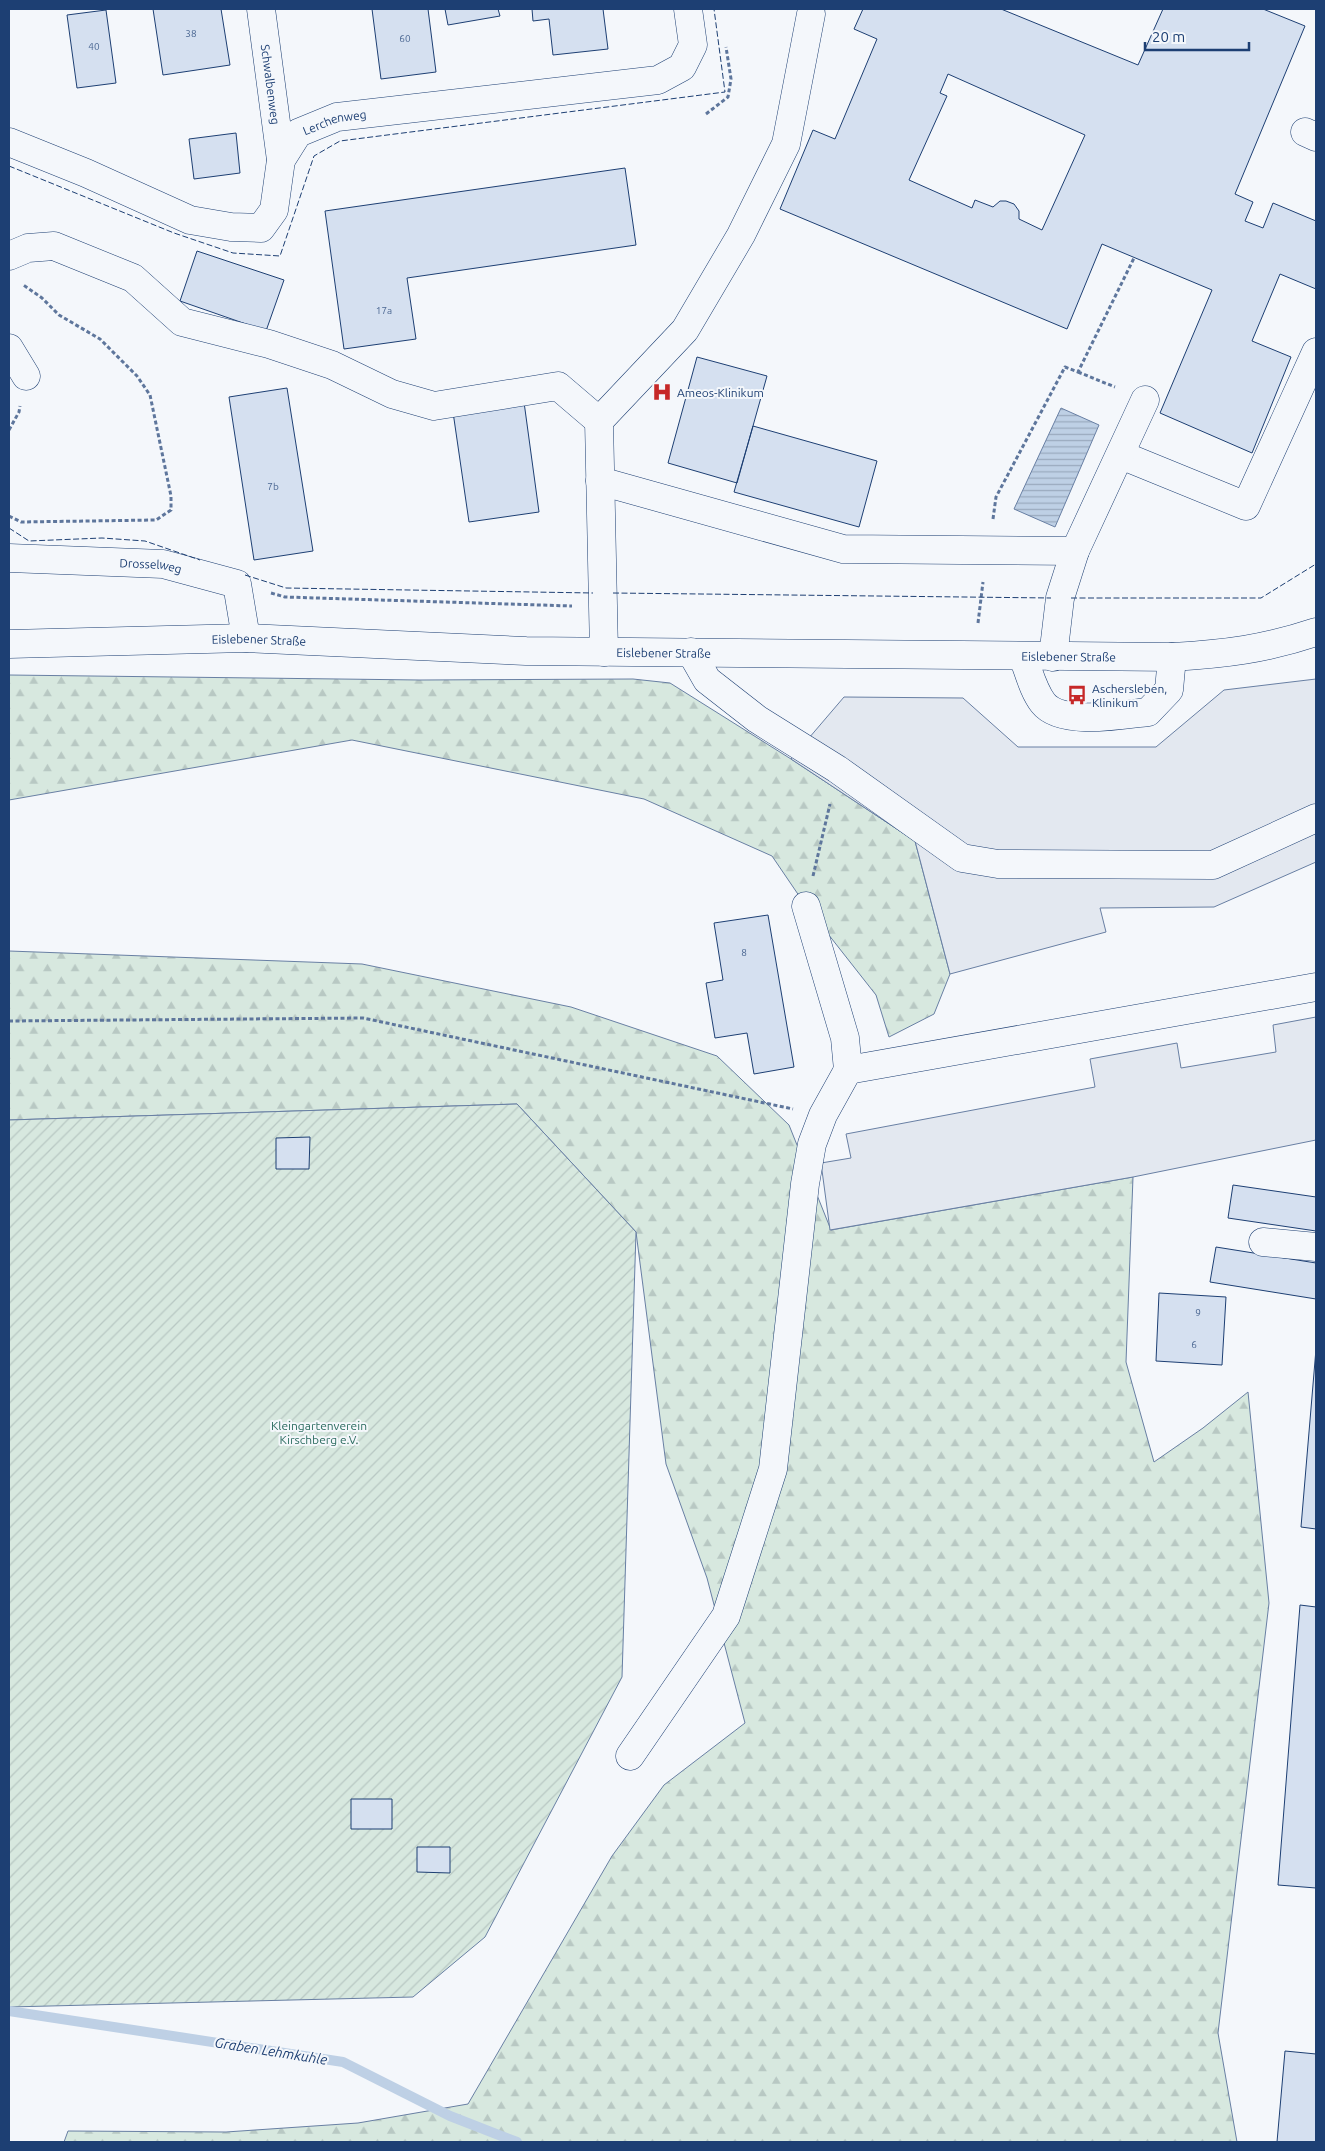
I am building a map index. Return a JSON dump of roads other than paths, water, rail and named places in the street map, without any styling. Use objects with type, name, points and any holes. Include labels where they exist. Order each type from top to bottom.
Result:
[{"type":"main road","name":"Schwalbenweg","points":[[260,9],[282,160]]},
{"type":"main road","name":"Lerchenweg","points":[[9,142],[86,173],[190,220],[231,227],[261,228],[274,210],[282,160],[298,133],[337,118],[658,80],[682,67],[693,45],[688,9]]},
{"type":"main road","points":[[604,652],[599,422],[685,330],[741,234],[786,144],[812,14]]},
{"type":"main road","points":[[12,268],[28,248],[54,246],[133,278],[182,322],[269,344],[332,365],[392,394],[434,406],[558,386],[599,422]]},
{"type":"main road","points":[[9,348],[26,376]]},
{"type":"main road","points":[[1121,455],[1246,506],[1316,352]]},
{"type":"main road","points":[[1053,657],[1060,598],[1075,551],[1146,400]]},
{"type":"main road","points":[[600,481],[843,549],[1075,551]]},
{"type":"main road","name":"Drosselweg","points":[[9,558],[163,564],[237,584],[246,638]]},
{"type":"main road","name":"Eislebener Straße","points":[[9,644],[246,638],[526,651],[1172,658],[1218,655],[1258,649],[1316,632]]},
{"type":"main road","points":[[691,652],[707,680],[756,719],[838,769],[962,858],[998,864],[1214,865],[1316,818]]},
{"type":"main road","points":[[1023,657],[1035,688],[1044,704],[1060,715],[1107,717],[1148,712],[1169,690],[1172,658]]},
{"type":"main road","points":[[630,1756],[726,1616],[773,1469],[805,1184],[812,1144],[823,1115],[848,1070],[844,1038],[806,906]]},
{"type":"main road","points":[[848,1070],[1315,987]]},
{"type":"main road","points":[[1263,1242],[1316,1247]]},
{"type":"water","points":[[1061,408],[1099,425],[1055,527],[1014,509]]},
{"type":"waterway","name":"Graben Lehmkuhle","points":[[9,2011],[343,2062],[450,2116],[517,2142]]},
{"type":"place","name":"Ameos-Klinikum","points":[[662,392]]},
{"type":"place","name":"Aschersleben, Klinikum","points":[[1077,695]]},
{"type":"park label","name":"Kleingartenverein Kirschberg e.V.","points":[[319,1432]]}]
